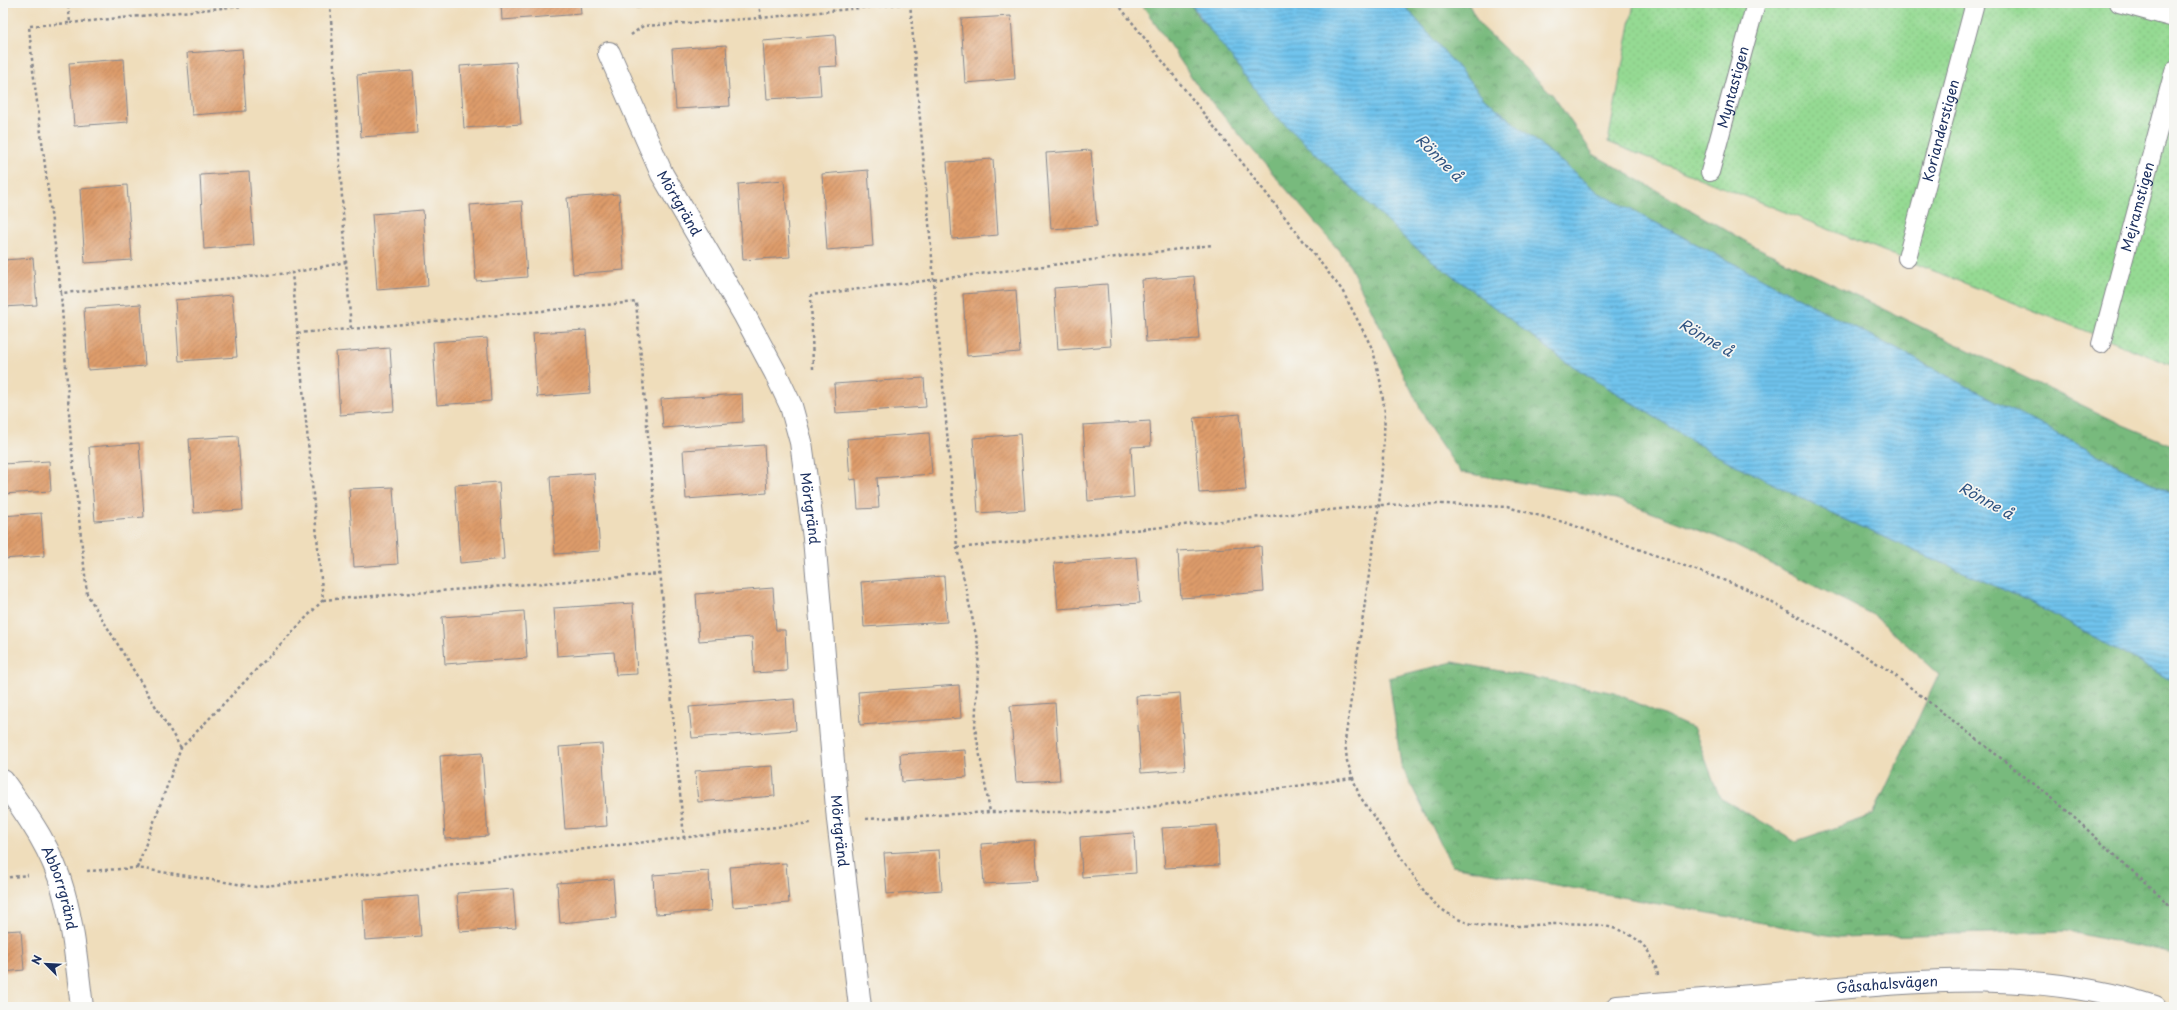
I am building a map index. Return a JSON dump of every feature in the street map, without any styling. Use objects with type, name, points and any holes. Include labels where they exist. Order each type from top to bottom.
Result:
[{"type":"street","name":"Mörtgränd","points":[[609,53],[662,174],[745,316],[791,406],[801,442],[814,538],[838,820],[860,1007]]},
{"type":"street","name":"Abborrgränd","points":[[3,781],[35,826],[53,861],[63,889],[71,926],[82,1007]]},
{"type":"street","name":"Gåsahalsvägen","points":[[1617,1007],[1864,986],[1981,979],[2064,985],[2108,993],[2155,1007]]},
{"type":"lane","name":"Myntastigen","points":[[1710,172],[1756,3]]},
{"type":"lane","name":"Korianderstigen","points":[[1907,258],[1975,3]]},
{"type":"lane","points":[[2119,3],[2174,18]]},
{"type":"lane","name":"Mejramstigen","points":[[2101,344],[2174,71]]},
{"type":"path","points":[[68,3],[70,23]]},
{"type":"path","points":[[182,748],[87,594],[71,442],[61,293],[33,70],[30,26],[272,3]]},
{"type":"path","points":[[330,3],[351,329]]},
{"type":"path","points":[[759,3],[761,18]]},
{"type":"path","points":[[609,53],[643,26],[761,18],[909,3],[957,548],[979,649],[975,728],[990,812]]},
{"type":"path","points":[[1117,3],[1333,278],[1351,307],[1372,350],[1380,380],[1384,412],[1383,457],[1379,505],[1346,718],[1345,741],[1346,761],[1359,795],[1428,897],[1438,908],[1463,921],[1477,925],[1594,924],[1629,934],[1645,945],[1655,961],[1665,1003]]},
{"type":"path","points":[[813,369],[810,295],[1212,245]]},
{"type":"path","points":[[61,293],[292,273],[346,262]]},
{"type":"path","points":[[292,273],[296,333],[323,600]]},
{"type":"path","points":[[296,333],[636,302],[684,838]]},
{"type":"path","points":[[957,548],[1379,505],[1444,504],[1507,507],[1567,524],[1745,588],[1828,633],[1888,670],[2058,802],[2174,909]]},
{"type":"path","points":[[660,574],[323,600],[182,748],[137,868],[256,887],[838,820],[990,812],[1115,812],[1352,778]]},
{"type":"green space","points":[[1141,3],[1190,3],[1197,15],[1412,245],[1565,361],[1714,454],[1841,518],[2029,601],[2174,682],[2174,954],[2066,931],[1839,937],[1452,866],[1401,765],[1389,678],[1453,662],[1615,693],[1694,729],[1720,798],[1796,841],[1873,815],[1939,674],[1875,616],[1722,539],[1616,499],[1460,472],[1430,428],[1347,260],[1197,85]]},
{"type":"green space","points":[[1402,3],[1468,3],[1479,24],[1552,94],[1593,154],[1752,245],[2123,425],[2174,446],[2174,495],[1599,193],[1485,99]]},
{"type":"green space","points":[[1634,3],[2174,3],[2174,366],[1608,142]]},
{"type":"water","name":"Rönne å","points":[[1190,3],[1402,3],[1485,99],[1599,193],[2174,495],[2174,682],[2029,601],[1841,518],[1714,454],[1565,361],[1412,245],[1274,114]]},
{"type":"building","points":[[501,3],[580,3],[581,14],[502,20]]},
{"type":"building","points":[[636,3],[684,3],[684,4],[636,8]]},
{"type":"building","points":[[1011,16],[1015,79],[965,83],[961,19]]},
{"type":"building","points":[[835,35],[837,66],[819,67],[821,96],[767,99],[763,41]]},
{"type":"building","points":[[726,45],[730,106],[676,109],[672,49]]},
{"type":"building","points":[[242,49],[246,111],[192,115],[187,53]]},
{"type":"building","points":[[124,59],[128,122],[74,126],[69,63]]},
{"type":"building","points":[[516,62],[521,124],[464,128],[460,66]]},
{"type":"building","points":[[413,71],[417,133],[361,137],[357,75]]},
{"type":"building","points":[[3,104],[6,128],[3,128]]},
{"type":"building","points":[[1091,150],[1097,226],[1051,229],[1046,153]]},
{"type":"building","points":[[993,159],[998,235],[952,239],[947,162]]},
{"type":"building","points":[[868,170],[873,246],[827,250],[822,174]]},
{"type":"building","points":[[249,172],[254,245],[204,249],[200,175]]},
{"type":"building","points":[[784,180],[790,257],[743,260],[738,184]]},
{"type":"building","points":[[127,185],[132,260],[85,263],[80,189]]},
{"type":"building","points":[[619,194],[624,270],[573,274],[567,198]]},
{"type":"building","points":[[522,201],[527,277],[476,281],[470,205]]},
{"type":"building","points":[[423,210],[428,286],[377,290],[372,214]]},
{"type":"building","points":[[33,258],[37,305],[3,307],[3,260]]},
{"type":"building","points":[[1194,276],[1199,339],[1146,342],[1142,280]]},
{"type":"building","points":[[1107,284],[1111,346],[1058,350],[1054,288]]},
{"type":"building","points":[[1016,290],[1020,352],[967,356],[963,294]]},
{"type":"building","points":[[232,295],[237,357],[179,361],[175,300]]},
{"type":"building","points":[[141,304],[145,366],[88,370],[84,308]]},
{"type":"building","points":[[586,330],[590,393],[537,397],[533,333]]},
{"type":"building","points":[[487,338],[491,401],[437,405],[433,342]]},
{"type":"building","points":[[390,348],[394,411],[340,415],[336,352]]},
{"type":"building","points":[[924,378],[926,407],[836,413],[834,384]]},
{"type":"building","points":[[742,394],[743,422],[663,428],[661,399]]},
{"type":"building","points":[[1240,414],[1246,490],[1199,493],[1194,418]]},
{"type":"building","points":[[1150,421],[1151,446],[1131,447],[1134,497],[1088,501],[1083,425]]},
{"type":"building","points":[[929,433],[932,474],[877,478],[879,508],[858,509],[856,479],[850,480],[847,439]]},
{"type":"building","points":[[1020,434],[1025,510],[978,513],[973,438]]},
{"type":"building","points":[[238,436],[243,510],[194,513],[189,439]]},
{"type":"building","points":[[139,443],[144,517],[95,521],[89,447]]},
{"type":"building","points":[[764,445],[767,493],[686,499],[683,450]]},
{"type":"building","points":[[49,461],[51,491],[3,494],[3,464]]},
{"type":"building","points":[[594,473],[600,551],[555,554],[550,476]]},
{"type":"building","points":[[499,482],[504,559],[460,563],[455,485]]},
{"type":"building","points":[[393,487],[398,564],[354,567],[349,489]]},
{"type":"building","points":[[41,513],[44,556],[3,559],[3,516]]},
{"type":"building","points":[[1261,546],[1264,592],[1181,598],[1178,551]]},
{"type":"building","points":[[1136,557],[1140,603],[1058,609],[1054,563]]},
{"type":"building","points":[[944,576],[947,622],[864,627],[861,582]]},
{"type":"building","points":[[773,588],[776,630],[785,630],[787,671],[754,673],[752,637],[699,641],[696,594]]},
{"type":"building","points":[[633,603],[637,674],[616,675],[614,652],[557,656],[554,608]]},
{"type":"building","points":[[524,611],[527,658],[445,664],[442,617]]},
{"type":"building","points":[[959,685],[961,718],[860,725],[858,692]]},
{"type":"building","points":[[1180,693],[1185,770],[1141,773],[1136,696]]},
{"type":"building","points":[[794,699],[796,730],[692,738],[689,707]]},
{"type":"building","points":[[1055,703],[1060,780],[1016,782],[1010,706]]},
{"type":"building","points":[[602,744],[607,826],[565,829],[559,747]]},
{"type":"building","points":[[965,750],[967,777],[902,782],[900,754]]},
{"type":"building","points":[[482,753],[488,836],[445,839],[440,756]]},
{"type":"building","points":[[773,766],[775,796],[698,802],[695,771]]},
{"type":"building","points":[[1217,825],[1219,865],[1165,868],[1162,828]]},
{"type":"building","points":[[1134,833],[1136,873],[1082,877],[1080,837]]},
{"type":"building","points":[[1035,840],[1038,881],[984,884],[981,844]]},
{"type":"building","points":[[939,850],[942,890],[887,894],[884,853]]},
{"type":"building","points":[[786,863],[789,903],[733,907],[730,867]]},
{"type":"building","points":[[709,871],[711,911],[655,914],[653,875]]},
{"type":"building","points":[[613,879],[616,918],[560,923],[557,883]]},
{"type":"building","points":[[513,889],[516,928],[460,932],[457,893]]},
{"type":"building","points":[[418,896],[421,936],[365,940],[363,900]]},
{"type":"building","points":[[21,930],[24,970],[3,972],[3,931]]}]
